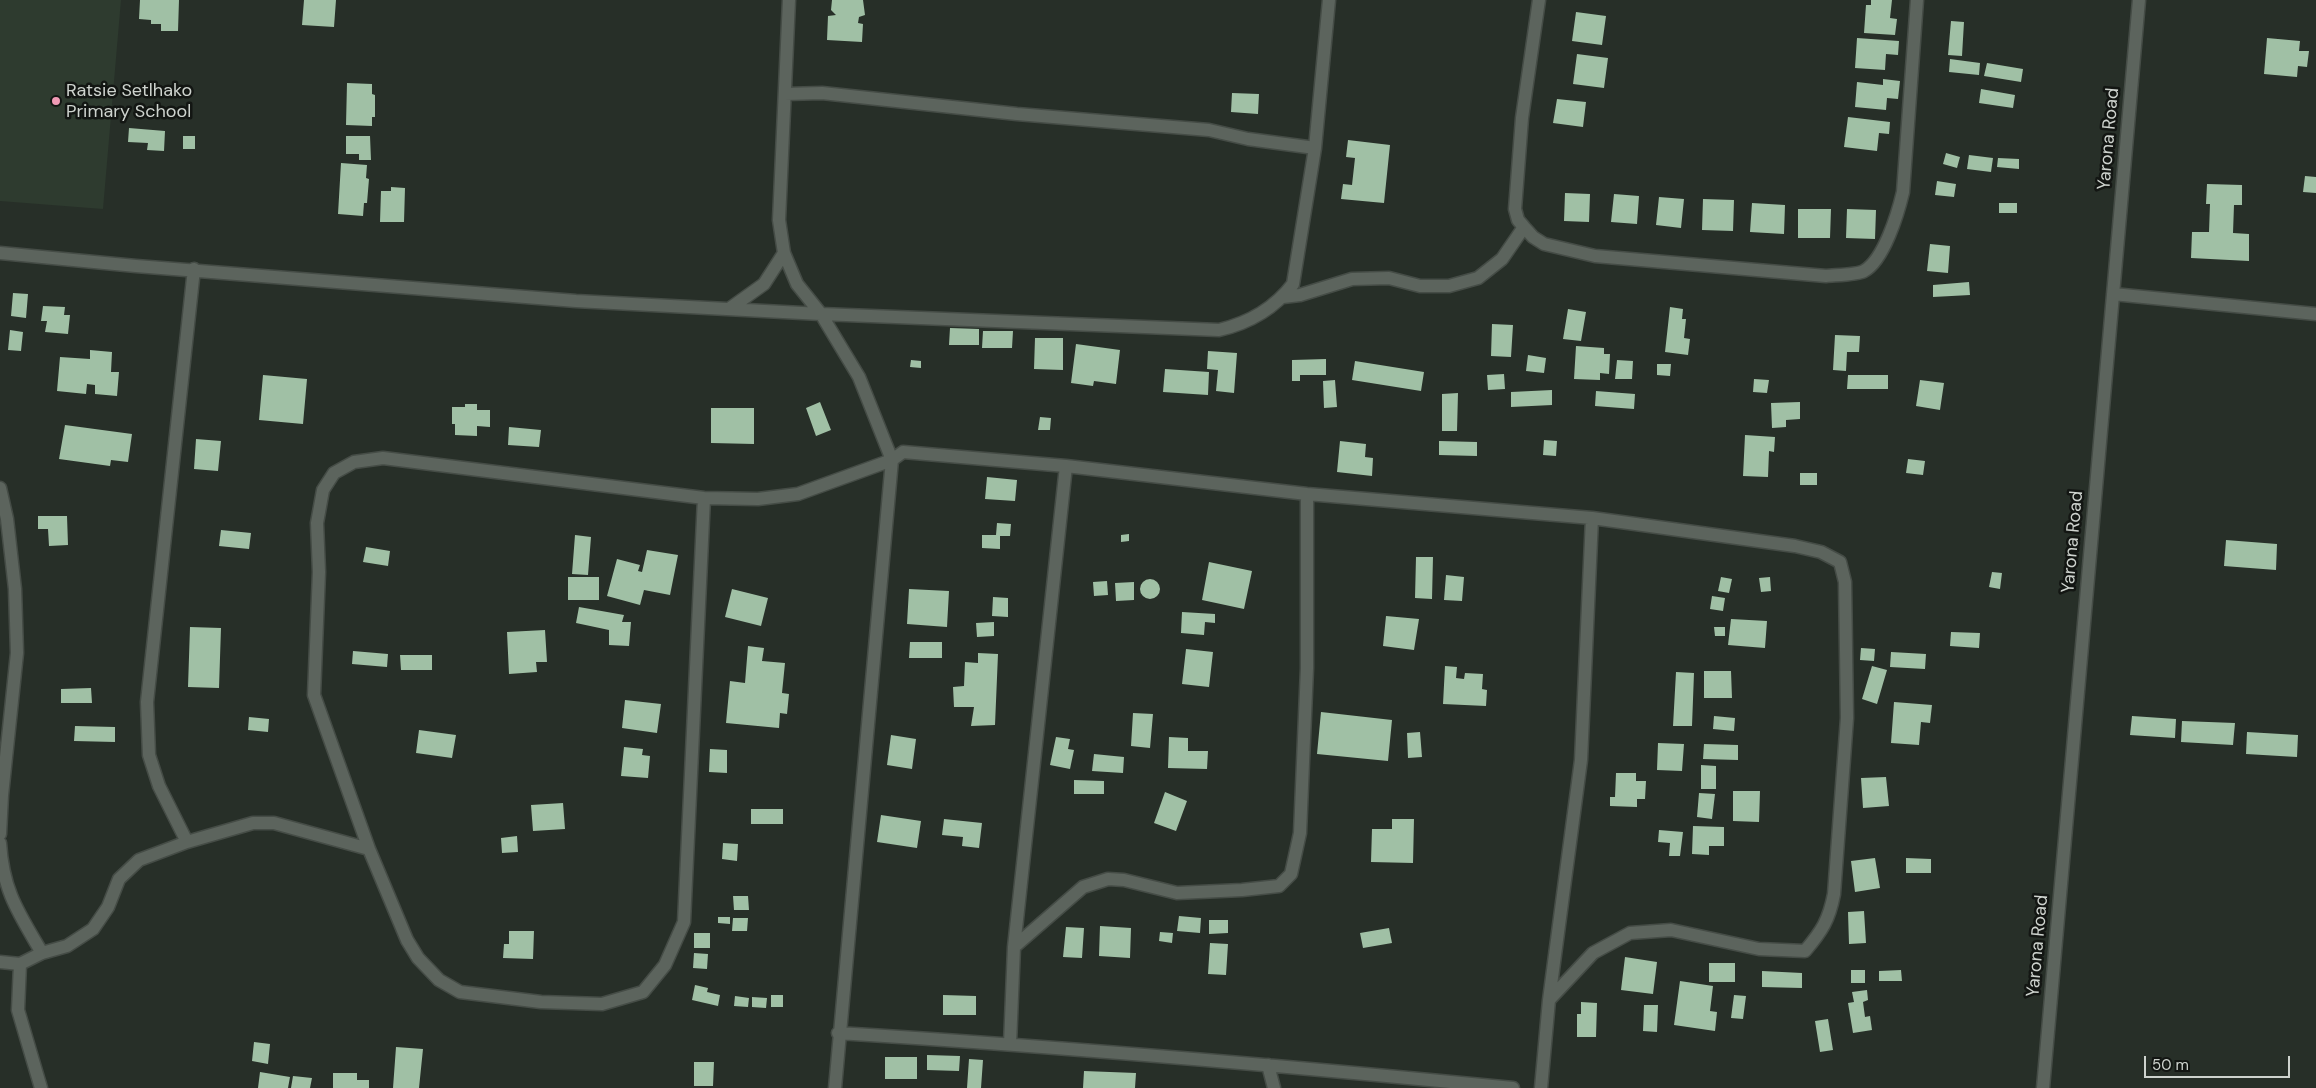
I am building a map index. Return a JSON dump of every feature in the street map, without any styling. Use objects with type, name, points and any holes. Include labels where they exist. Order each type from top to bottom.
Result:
[{"type":"street","points":[[789,0],[779,220],[784,253],[797,284],[821,314],[859,377],[885,437],[892,460],[838,1033],[835,1088]]},
{"type":"street","points":[[0,253],[576,301],[821,314],[1219,330],[1238,325],[1258,316],[1283,297],[1293,284],[1315,148],[1330,0]]},
{"type":"street","points":[[1539,0],[1522,118],[1515,209],[1518,220],[1533,238],[1544,244],[1595,256],[1826,276],[1864,271],[1876,259],[1885,244],[1903,192],[1916,0]]},
{"type":"street","name":"Yarona Road","points":[[2043,1088],[2139,0]]},
{"type":"street","points":[[785,94],[822,93],[1071,119],[1209,130],[1248,139],[1282,142],[1315,148]]},
{"type":"street","points":[[1283,297],[1300,295],[1352,279],[1389,278],[1420,286],[1448,286],[1478,278],[1502,259],[1524,227]]},
{"type":"street","points":[[729,309],[764,284],[784,253]]},
{"type":"street","points":[[187,842],[159,786],[149,755],[147,702],[194,269]]},
{"type":"street","points":[[2113,294],[2316,314]]},
{"type":"street","points":[[704,498],[684,922],[665,965],[643,992],[602,1004],[541,1002],[460,992],[439,980],[418,958],[408,940],[369,850],[314,695],[319,580],[317,523],[323,490],[334,473],[354,462],[383,458],[704,498],[758,499],[798,494],[892,460],[904,452],[1066,466],[1307,494],[1592,518],[1795,546],[1821,552],[1840,562],[1846,582],[1846,718],[1834,894],[1830,915],[1820,933],[1805,951],[1759,949],[1672,930],[1630,933],[1593,953],[1549,1000]]},
{"type":"street","points":[[1010,1044],[1014,947],[1066,466]]},
{"type":"street","points":[[0,488],[7,519],[15,589],[17,653],[6,707],[0,834]]},
{"type":"street","points":[[1014,947],[1083,886],[1108,879],[1124,880],[1177,892],[1242,890],[1279,886],[1291,874],[1300,832],[1308,668],[1307,494]]},
{"type":"street","points":[[1541,1088],[1549,1000],[1581,760],[1592,518]]},
{"type":"street","points":[[0,962],[20,964],[42,953],[67,946],[93,929],[108,907],[118,879],[139,860],[187,842],[253,823],[274,823],[369,850]]},
{"type":"street","points":[[0,843],[1,866],[10,898],[42,953]]},
{"type":"street","points":[[20,964],[18,1010],[41,1088]]},
{"type":"street","points":[[838,1033],[1268,1064],[1513,1088]]},
{"type":"street","points":[[1268,1064],[1274,1088]]},
{"type":"shaded area","name":"Ratsie Setlhako Primary School","points":[[0,0],[121,0],[103,209],[0,201]]},
{"type":"building","points":[[140,0],[179,0],[178,31],[161,31],[161,24],[151,24],[151,20],[139,19]]},
{"type":"building","points":[[304,0],[336,0],[334,27],[302,25]]},
{"type":"building","points":[[832,0],[863,0],[865,15],[859,17],[858,23],[863,24],[862,42],[827,40],[828,16],[836,15],[831,10]]},
{"type":"building","points":[[1871,0],[1892,0],[1890,18],[1897,19],[1895,35],[1864,33],[1866,5],[1871,5]]},
{"type":"building","points":[[1576,12],[1606,16],[1602,45],[1572,41]]},
{"type":"building","points":[[1951,21],[1964,22],[1962,56],[1948,55]]},
{"type":"building","points":[[1857,38],[1899,41],[1898,55],[1886,54],[1885,70],[1855,68]]},
{"type":"building","points":[[2267,38],[2300,41],[2299,51],[2309,51],[2307,67],[2298,66],[2297,77],[2264,74]]},
{"type":"building","points":[[1577,54],[1608,58],[1604,88],[1573,84]]},
{"type":"building","points":[[1950,59],[1980,63],[1979,75],[1949,72]]},
{"type":"building","points":[[1987,63],[2023,69],[2021,82],[1984,76]]},
{"type":"building","points":[[1883,79],[1900,81],[1898,99],[1887,98],[1886,110],[1855,107],[1857,82],[1883,85]]},
{"type":"building","points":[[347,83],[372,84],[372,94],[375,95],[375,117],[372,117],[372,126],[346,125]]},
{"type":"building","points":[[1981,89],[2015,95],[2013,108],[1979,103]]},
{"type":"building","points":[[1232,93],[1259,94],[1258,114],[1231,112]]},
{"type":"building","points":[[1557,99],[1586,102],[1583,127],[1553,123]]},
{"type":"building","points":[[1848,117],[1890,122],[1889,134],[1879,133],[1877,151],[1844,147]]},
{"type":"building","points":[[129,128],[165,131],[164,151],[147,150],[148,143],[128,142]]},
{"type":"building","points":[[183,136],[195,136],[195,149],[183,149]]},
{"type":"building","points":[[346,136],[370,136],[371,160],[359,160],[359,154],[346,154]]},
{"type":"building","points":[[1348,140],[1390,145],[1384,203],[1341,199],[1343,184],[1352,185],[1355,158],[1346,157]]},
{"type":"building","points":[[1946,153],[1960,157],[1957,168],[1943,164]]},
{"type":"building","points":[[1969,155],[1993,158],[1991,172],[1967,169]]},
{"type":"building","points":[[1998,158],[2019,159],[2019,169],[1997,167]]},
{"type":"building","points":[[341,163],[367,165],[366,178],[369,179],[367,203],[364,203],[363,216],[338,214]]},
{"type":"building","points":[[2305,176],[2316,177],[2316,193],[2303,192]]},
{"type":"building","points":[[1937,181],[1956,184],[1954,197],[1935,195]]},
{"type":"building","points":[[2207,184],[2242,185],[2242,205],[2234,205],[2233,233],[2249,234],[2249,261],[2191,258],[2192,232],[2209,232],[2210,204],[2206,204]]},
{"type":"building","points":[[391,187],[405,188],[404,222],[380,222],[381,191],[391,191]]},
{"type":"building","points":[[1565,193],[1590,194],[1589,222],[1564,221]]},
{"type":"building","points":[[1614,194],[1639,196],[1637,224],[1611,222]]},
{"type":"building","points":[[1659,197],[1684,199],[1681,228],[1656,225]]},
{"type":"building","points":[[1703,199],[1734,200],[1733,231],[1702,230]]},
{"type":"building","points":[[1752,203],[1785,205],[1784,234],[1750,232]]},
{"type":"building","points":[[1999,203],[2017,203],[2017,213],[1999,213]]},
{"type":"building","points":[[1798,209],[1831,209],[1830,238],[1798,238]]},
{"type":"building","points":[[1847,209],[1876,210],[1875,239],[1846,238]]},
{"type":"building","points":[[1930,244],[1950,246],[1948,273],[1927,271]]},
{"type":"building","points":[[1969,282],[1970,295],[1933,297],[1933,285]]},
{"type":"building","points":[[13,293],[28,294],[26,318],[11,316]]},
{"type":"building","points":[[43,306],[65,307],[64,315],[70,315],[68,334],[45,332],[47,321],[41,321]]},
{"type":"building","points":[[1670,307],[1683,309],[1682,319],[1686,319],[1684,338],[1690,339],[1688,355],[1665,352]]},
{"type":"building","points":[[1568,309],[1586,312],[1581,341],[1563,339]]},
{"type":"building","points":[[1492,324],[1513,325],[1511,357],[1491,356]]},
{"type":"building","points":[[950,328],[979,329],[979,345],[949,345]]},
{"type":"building","points":[[10,330],[23,332],[21,351],[8,350]]},
{"type":"building","points":[[983,331],[1013,331],[1012,348],[982,348]]},
{"type":"building","points":[[1835,335],[1860,336],[1859,352],[1847,352],[1846,371],[1833,370]]},
{"type":"building","points":[[1035,338],[1063,338],[1063,370],[1034,369]]},
{"type":"building","points":[[1076,344],[1120,350],[1116,384],[1094,381],[1093,386],[1071,383]]},
{"type":"building","points":[[1576,346],[1604,348],[1604,354],[1610,354],[1609,374],[1600,373],[1600,380],[1574,379]]},
{"type":"building","points":[[90,350],[112,352],[111,372],[119,372],[117,396],[95,394],[95,385],[87,384],[86,394],[57,391],[60,357],[90,359]]},
{"type":"building","points":[[1208,351],[1237,353],[1234,393],[1216,391],[1218,370],[1207,369]]},
{"type":"building","points":[[1528,355],[1546,358],[1544,373],[1526,371]]},
{"type":"building","points":[[1326,359],[1326,375],[1300,375],[1300,381],[1292,381],[1292,360]]},
{"type":"building","points":[[911,360],[921,361],[921,368],[910,367]]},
{"type":"building","points":[[1617,360],[1633,361],[1632,379],[1615,379]]},
{"type":"building","points":[[1355,361],[1424,372],[1421,391],[1352,380]]},
{"type":"building","points":[[1657,364],[1671,364],[1670,376],[1657,375]]},
{"type":"building","points":[[1165,369],[1209,372],[1208,395],[1163,392]]},
{"type":"building","points":[[1504,374],[1505,389],[1488,390],[1487,375]]},
{"type":"building","points":[[263,375],[307,379],[303,424],[259,420]]},
{"type":"building","points":[[1848,375],[1888,375],[1888,389],[1847,389]]},
{"type":"building","points":[[1754,379],[1769,380],[1767,393],[1753,392]]},
{"type":"building","points":[[1335,380],[1337,407],[1324,408],[1323,381]]},
{"type":"building","points":[[1920,380],[1944,383],[1940,410],[1916,406]]},
{"type":"building","points":[[1552,390],[1552,405],[1511,407],[1511,392]]},
{"type":"building","points":[[1596,391],[1635,394],[1634,409],[1595,406]]},
{"type":"building","points":[[1458,393],[1457,431],[1442,431],[1442,394]]},
{"type":"building","points":[[820,402],[831,430],[816,436],[806,408]]},
{"type":"building","points":[[1800,402],[1800,419],[1786,420],[1786,427],[1772,428],[1771,403]]},
{"type":"building","points":[[465,404],[477,404],[477,410],[490,410],[490,427],[477,426],[477,436],[455,435],[455,424],[452,424],[452,407],[465,407]]},
{"type":"building","points":[[711,408],[754,408],[754,444],[711,443]]},
{"type":"building","points":[[1040,417],[1051,418],[1050,430],[1038,430]]},
{"type":"building","points":[[65,425],[132,434],[128,462],[111,460],[110,466],[59,459]]},
{"type":"building","points":[[509,427],[541,430],[539,447],[508,445]]},
{"type":"building","points":[[1745,435],[1775,437],[1774,452],[1769,451],[1768,477],[1743,476]]},
{"type":"building","points":[[196,439],[221,441],[218,471],[194,469]]},
{"type":"building","points":[[1544,440],[1557,441],[1556,456],[1543,455]]},
{"type":"building","points":[[1340,441],[1366,444],[1365,457],[1373,458],[1372,476],[1337,472]]},
{"type":"building","points":[[1439,441],[1477,442],[1477,456],[1439,455]]},
{"type":"building","points":[[1908,459],[1925,461],[1923,475],[1906,473]]},
{"type":"building","points":[[1800,473],[1817,473],[1817,485],[1800,485]]},
{"type":"building","points":[[987,477],[1017,480],[1015,501],[985,499]]},
{"type":"building","points":[[38,516],[67,516],[68,545],[49,546],[48,529],[38,529]]},
{"type":"building","points":[[997,523],[1011,524],[1010,536],[1000,536],[1000,549],[982,548],[982,535],[996,535]]},
{"type":"building","points":[[221,530],[251,533],[249,549],[219,546]]},
{"type":"building","points":[[1129,534],[1129,541],[1121,542],[1121,535]]},
{"type":"building","points":[[575,535],[591,537],[588,575],[572,574]]},
{"type":"building","points":[[2226,540],[2277,544],[2276,570],[2224,566]]},
{"type":"building","points":[[366,547],[390,551],[388,566],[363,562]]},
{"type":"building","points":[[647,550],[678,555],[670,595],[644,590],[640,605],[607,596],[617,559],[640,565],[638,571],[642,572]]},
{"type":"building","points":[[1416,557],[1433,557],[1432,599],[1415,598]]},
{"type":"building","points":[[1209,562],[1252,571],[1244,609],[1202,600]]},
{"type":"building","points":[[1992,572],[2002,573],[2000,589],[1989,587]]},
{"type":"building","points":[[1446,575],[1464,577],[1462,601],[1444,600]]},
{"type":"building","points":[[568,577],[599,577],[599,600],[568,600]]},
{"type":"building","points":[[1721,577],[1732,579],[1729,593],[1718,591]]},
{"type":"building","points":[[1770,577],[1771,591],[1761,592],[1759,578]]},
{"type":"building","points":[[1150,579],[1157,582],[1160,589],[1157,596],[1150,599],[1143,596],[1140,589],[1143,582]]},
{"type":"building","points":[[1107,581],[1108,595],[1094,596],[1093,582]]},
{"type":"building","points":[[1134,582],[1134,600],[1116,601],[1115,583]]},
{"type":"building","points":[[732,589],[768,598],[761,626],[725,617]]},
{"type":"building","points":[[909,589],[949,591],[947,627],[907,624]]},
{"type":"building","points":[[1712,596],[1725,598],[1723,611],[1710,609]]},
{"type":"building","points":[[993,597],[1008,598],[1008,617],[992,616]]},
{"type":"building","points":[[579,607],[624,615],[622,622],[631,622],[629,646],[609,645],[609,630],[576,623]]},
{"type":"building","points":[[1182,612],[1215,614],[1215,623],[1205,622],[1204,635],[1181,633]]},
{"type":"building","points":[[1386,616],[1419,619],[1414,650],[1383,646]]},
{"type":"building","points":[[1731,619],[1767,621],[1765,648],[1728,645]]},
{"type":"building","points":[[994,622],[994,636],[977,637],[976,623]]},
{"type":"building","points":[[190,627],[221,628],[219,688],[188,687]]},
{"type":"building","points":[[1714,627],[1725,627],[1725,636],[1715,636]]},
{"type":"building","points":[[545,630],[547,662],[536,662],[537,672],[509,674],[507,632]]},
{"type":"building","points":[[1951,632],[1980,633],[1979,648],[1950,646]]},
{"type":"building","points":[[910,642],[942,642],[942,658],[909,658]]},
{"type":"building","points":[[748,646],[764,648],[762,661],[785,663],[782,693],[789,694],[787,714],[780,713],[779,728],[726,723],[730,681],[745,683]]},
{"type":"building","points":[[1861,648],[1875,649],[1874,661],[1860,660]]},
{"type":"building","points":[[1186,649],[1213,652],[1209,687],[1182,684]]},
{"type":"building","points":[[353,651],[388,654],[387,667],[352,664]]},
{"type":"building","points":[[1891,652],[1926,654],[1925,669],[1890,667]]},
{"type":"building","points":[[978,653],[998,654],[995,725],[971,726],[974,707],[954,707],[953,687],[964,686],[965,662],[978,663]]},
{"type":"building","points":[[400,655],[432,655],[432,670],[401,670]]},
{"type":"building","points":[[1445,666],[1457,667],[1456,678],[1464,679],[1465,673],[1483,674],[1482,689],[1487,690],[1486,706],[1443,704]]},
{"type":"building","points":[[1872,666],[1887,670],[1877,704],[1862,699]]},
{"type":"building","points":[[1704,671],[1731,671],[1732,698],[1704,698]]},
{"type":"building","points":[[1676,672],[1694,673],[1692,726],[1673,726]]},
{"type":"building","points":[[91,688],[92,703],[61,703],[61,689]]},
{"type":"building","points":[[625,700],[661,704],[657,733],[622,728]]},
{"type":"building","points":[[1894,702],[1932,705],[1930,723],[1921,722],[1919,745],[1891,743]]},
{"type":"building","points":[[1321,712],[1392,720],[1388,761],[1317,754]]},
{"type":"building","points":[[1133,713],[1153,714],[1150,748],[1131,746]]},
{"type":"building","points":[[1714,716],[1735,718],[1734,731],[1713,729]]},
{"type":"building","points":[[2132,716],[2176,719],[2175,738],[2130,735]]},
{"type":"building","points":[[249,717],[269,719],[268,732],[248,730]]},
{"type":"building","points":[[2182,721],[2235,723],[2233,745],[2181,742]]},
{"type":"building","points":[[75,726],[115,727],[115,742],[74,741]]},
{"type":"building","points":[[419,730],[456,735],[452,758],[416,753]]},
{"type":"building","points":[[1420,732],[1422,757],[1408,758],[1407,733]]},
{"type":"building","points":[[2247,732],[2298,735],[2297,757],[2246,754]]},
{"type":"building","points":[[891,735],[916,739],[912,769],[887,765]]},
{"type":"building","points":[[1056,737],[1070,739],[1068,749],[1074,750],[1070,769],[1050,765]]},
{"type":"building","points":[[1169,737],[1188,738],[1188,751],[1208,751],[1207,769],[1168,768]]},
{"type":"building","points":[[1658,743],[1684,744],[1682,771],[1657,770]]},
{"type":"building","points":[[1704,744],[1738,745],[1738,760],[1703,759]]},
{"type":"building","points":[[624,747],[643,749],[642,755],[650,756],[648,778],[621,776]]},
{"type":"building","points":[[710,749],[727,750],[727,773],[709,772]]},
{"type":"building","points":[[1094,754],[1124,757],[1123,773],[1092,771]]},
{"type":"building","points":[[1701,765],[1716,766],[1716,789],[1701,789]]},
{"type":"building","points":[[1616,773],[1636,773],[1636,781],[1646,781],[1645,799],[1637,799],[1637,807],[1610,806],[1610,797],[1615,797]]},
{"type":"building","points":[[1886,777],[1889,806],[1863,808],[1861,778]]},
{"type":"building","points":[[1074,780],[1104,781],[1104,794],[1074,794]]},
{"type":"building","points":[[1733,791],[1760,791],[1759,822],[1733,821]]},
{"type":"building","points":[[1165,792],[1187,801],[1176,831],[1154,823]]},
{"type":"building","points":[[1699,793],[1715,794],[1712,819],[1697,817]]},
{"type":"building","points":[[563,803],[565,829],[533,831],[531,805]]},
{"type":"building","points":[[751,809],[783,809],[783,824],[751,824]]},
{"type":"building","points":[[881,815],[921,821],[917,848],[877,842]]},
{"type":"building","points":[[944,819],[982,823],[979,848],[962,846],[963,837],[942,835]]},
{"type":"building","points":[[1392,819],[1414,819],[1413,863],[1371,862],[1372,829],[1392,829]]},
{"type":"building","points":[[1693,826],[1724,827],[1724,846],[1709,846],[1709,855],[1692,854]]},
{"type":"building","points":[[1659,830],[1683,832],[1680,856],[1669,856],[1670,843],[1658,842]]},
{"type":"building","points":[[517,836],[518,852],[502,853],[501,838]]},
{"type":"building","points":[[723,843],[738,844],[737,861],[722,859]]},
{"type":"building","points":[[1875,858],[1880,888],[1855,892],[1851,861]]},
{"type":"building","points":[[1906,858],[1931,859],[1931,873],[1906,873]]},
{"type":"building","points":[[733,896],[748,896],[749,910],[734,910]]},
{"type":"building","points":[[1864,911],[1866,943],[1849,944],[1848,912]]},
{"type":"building","points":[[1179,916],[1201,918],[1200,933],[1177,931]]},
{"type":"building","points":[[718,917],[730,917],[730,924],[718,923]]},
{"type":"building","points":[[733,918],[748,918],[747,931],[732,931]]},
{"type":"building","points":[[1209,920],[1228,920],[1228,933],[1209,934]]},
{"type":"building","points":[[1100,926],[1131,928],[1130,958],[1099,956]]},
{"type":"building","points":[[1066,927],[1084,928],[1082,958],[1063,957]]},
{"type":"building","points":[[1389,928],[1392,943],[1363,948],[1360,933]]},
{"type":"building","points":[[509,931],[534,931],[533,959],[503,958],[504,944],[509,944]]},
{"type":"building","points":[[1160,932],[1173,933],[1172,943],[1159,941]]},
{"type":"building","points":[[694,933],[710,933],[710,948],[694,948]]},
{"type":"building","points":[[1210,943],[1228,944],[1226,975],[1208,974]]},
{"type":"building","points":[[694,953],[708,954],[707,969],[693,968]]},
{"type":"building","points":[[1625,957],[1657,962],[1653,994],[1621,990]]},
{"type":"building","points":[[1709,963],[1735,963],[1735,982],[1709,982]]},
{"type":"building","points":[[1851,970],[1865,970],[1865,983],[1851,983]]},
{"type":"building","points":[[1901,970],[1902,981],[1879,981],[1879,971]]},
{"type":"building","points":[[1762,971],[1802,973],[1802,988],[1762,987]]},
{"type":"building","points":[[1680,981],[1713,986],[1710,1011],[1717,1012],[1715,1031],[1674,1025]]},
{"type":"building","points":[[695,985],[708,988],[707,992],[720,995],[718,1006],[692,1000]]},
{"type":"building","points":[[1867,990],[1868,1000],[1863,1002],[1865,1017],[1870,1016],[1872,1030],[1853,1033],[1848,1003],[1854,1002],[1852,992]]},
{"type":"building","points":[[771,995],[783,995],[783,1007],[771,1007]]},
{"type":"building","points":[[943,995],[976,996],[976,1015],[943,1015]]},
{"type":"building","points":[[1734,995],[1746,996],[1743,1019],[1731,1018]]},
{"type":"building","points":[[735,996],[749,998],[748,1007],[734,1006]]},
{"type":"building","points":[[752,997],[767,998],[766,1008],[752,1007]]},
{"type":"building","points":[[1581,1002],[1597,1003],[1596,1037],[1577,1037],[1577,1014],[1581,1014]]},
{"type":"building","points":[[1644,1005],[1658,1005],[1657,1032],[1643,1031]]},
{"type":"building","points":[[1828,1019],[1833,1050],[1820,1052],[1815,1021]]},
{"type":"building","points":[[254,1042],[270,1044],[268,1064],[252,1061]]},
{"type":"building","points":[[396,1047],[423,1049],[419,1088],[393,1088]]},
{"type":"building","points":[[927,1055],[960,1056],[959,1071],[927,1070]]},
{"type":"building","points":[[885,1057],[917,1057],[917,1079],[885,1079]]},
{"type":"building","points":[[969,1059],[983,1060],[981,1088],[967,1088]]},
{"type":"building","points":[[694,1062],[714,1062],[713,1086],[694,1086]]},
{"type":"building","points":[[1084,1071],[1136,1073],[1135,1088],[1083,1088]]},
{"type":"building","points":[[260,1072],[290,1077],[288,1088],[258,1088]]},
{"type":"building","points":[[333,1073],[357,1073],[357,1080],[369,1080],[369,1088],[333,1088]]},
{"type":"building","points":[[293,1076],[312,1078],[310,1088],[291,1088]]},
{"type":"place","name":"Ratsie Setlhako Primary School","points":[[56,101]]}]
